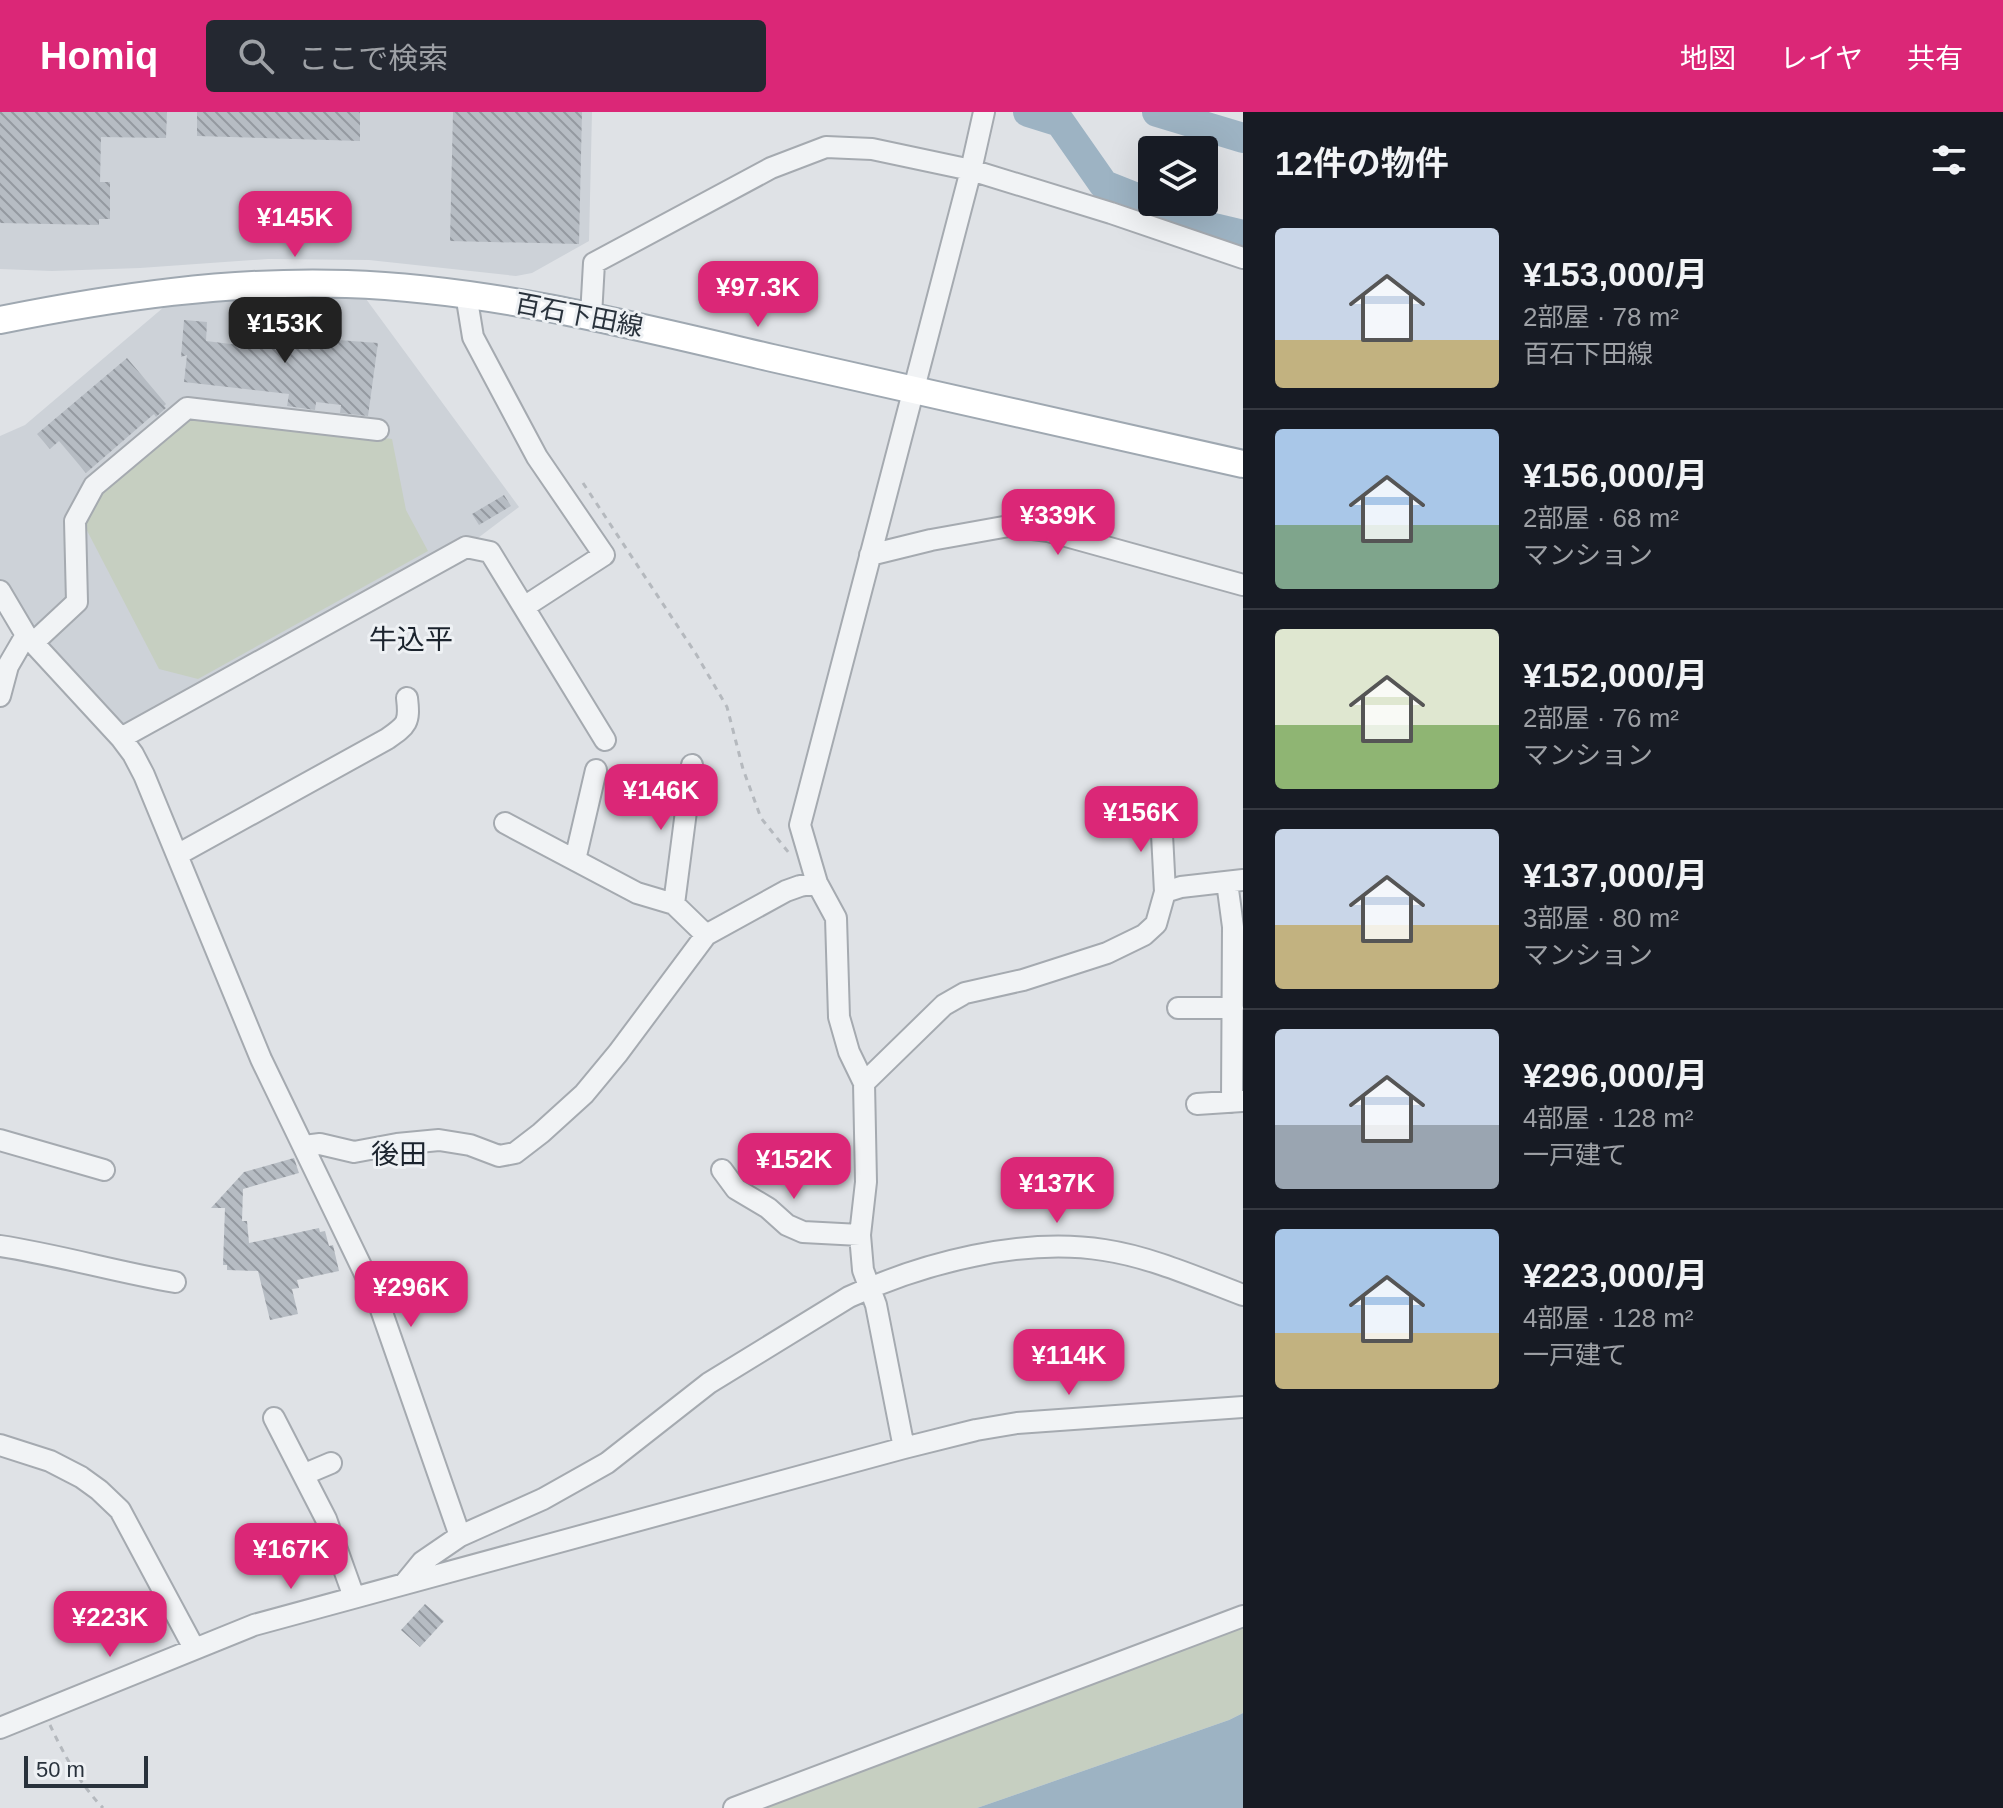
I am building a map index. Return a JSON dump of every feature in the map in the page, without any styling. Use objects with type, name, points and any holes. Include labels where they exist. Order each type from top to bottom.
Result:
[{"type":"main road","name":"百石下田線","points":[[0,320],[109,298],[230,285],[345,284],[466,294],[591,316],[1243,464]]},
{"type":"street","points":[[904,1448],[876,1305],[863,1270],[860,1235],[866,1182],[864,1083],[849,1052],[839,1017],[836,918],[809,884],[800,825],[984,112]]},
{"type":"street","points":[[591,316],[594,263],[771,168],[826,147],[872,149],[971,170],[1243,258]]},
{"type":"street","points":[[466,294],[473,337],[530,444],[604,555],[524,607]]},
{"type":"street","points":[[0,696],[8,666],[29,639],[77,602],[75,521],[94,486],[187,408],[378,430]]},
{"type":"street","points":[[870,555],[1009,526],[1048,531],[1243,585]]},
{"type":"street","points":[[121,738],[466,547],[490,552],[605,740]]},
{"type":"street","points":[[0,591],[29,639],[121,738],[144,775],[261,1059],[378,1301],[460,1536]]},
{"type":"street","points":[[177,855],[387,739],[405,726],[409,716],[407,698]]},
{"type":"street","points":[[674,904],[692,765]]},
{"type":"street","points":[[575,860],[596,770]]},
{"type":"street","points":[[864,1083],[944,1005],[965,993],[1023,980],[1107,953],[1144,935],[1156,924],[1165,892],[1161,815]]},
{"type":"street","points":[[505,823],[637,893],[674,904],[706,935]]},
{"type":"street","points":[[1165,892],[1181,887],[1235,881],[1233,1008],[1237,1102],[1197,1104]]},
{"type":"street","points":[[304,1146],[320,1144],[354,1152],[439,1140],[470,1145],[499,1156],[515,1153],[584,1094],[706,935],[809,884]]},
{"type":"street","points":[[1178,1008],[1233,1008]]},
{"type":"street","points":[[0,1140],[104,1170]]},
{"type":"street","points":[[722,1170],[736,1189],[768,1208],[787,1225],[803,1232],[860,1235]]},
{"type":"street","points":[[0,1246],[52,1254],[175,1282]]},
{"type":"street","points":[[404,1584],[422,1562],[460,1536],[543,1499],[607,1463],[709,1383],[849,1297],[869,1288],[975,1254],[1068,1246],[1106,1250],[1243,1295]]},
{"type":"street","points":[[0,1728],[254,1625],[904,1448],[1017,1423],[1243,1407]]},
{"type":"street","points":[[274,1418],[326,1519],[354,1597]]},
{"type":"street","points":[[0,1445],[50,1461],[81,1477],[120,1510],[194,1648]]},
{"type":"street","points":[[305,1474],[331,1463]]},
{"type":"street","points":[[734,1808],[1243,1616]]},
{"type":"path","points":[[583,483],[696,654],[727,707],[743,769],[761,818],[795,860],[809,884]]},
{"type":"path","points":[[43,1711],[62,1752],[88,1792],[103,1808]]},
{"type":"shaded area","points":[[0,112],[592,112],[589,241],[532,273],[516,276],[369,260],[268,259],[140,268],[0,269]]},
{"type":"shaded area","points":[[355,284],[519,507],[466,547],[121,738],[0,591],[0,436],[25,425],[184,290]]},
{"type":"green space","points":[[198,414],[392,439],[406,510],[428,551],[198,679],[159,669],[82,521],[97,493],[179,421]]},
{"type":"green space","points":[[1243,1626],[1243,1713],[1229,1720],[977,1808],[759,1808]]},
{"type":"water","points":[[1243,1713],[1243,1808],[977,1808],[1229,1720]]},
{"type":"building","points":[[0,112],[167,112],[166,138],[101,137],[100,182],[110,182],[110,219],[99,219],[99,225],[0,223]]},
{"type":"building","points":[[197,112],[360,112],[360,141],[197,136]]},
{"type":"building","points":[[453,112],[582,112],[579,244],[450,241]]},
{"type":"building","points":[[184,320],[207,322],[206,341],[247,346],[250,320],[287,323],[286,330],[325,335],[325,339],[378,343],[368,416],[340,413],[341,405],[316,402],[315,410],[287,406],[289,394],[184,382],[187,355],[181,357]]},
{"type":"building","points":[[127,358],[166,404],[166,408],[156,417],[154,414],[86,473],[59,441],[50,449],[37,434]]},
{"type":"building","points":[[504,495],[511,506],[479,525],[472,514]]},
{"type":"building","points":[[294,1158],[299,1173],[243,1189],[242,1221],[247,1221],[249,1243],[319,1228],[320,1232],[325,1231],[329,1246],[333,1245],[339,1271],[297,1280],[299,1288],[292,1289],[298,1314],[270,1320],[258,1271],[227,1270],[227,1265],[223,1265],[225,1208],[211,1208],[244,1172]]},
{"type":"building","points":[[425,1604],[444,1621],[420,1647],[401,1630]]},
{"type":"waterway","points":[[1028,112],[1060,122],[1104,185],[1210,227],[1243,235]]},
{"type":"waterway","points":[[1157,112],[1243,138]]},
{"type":"district","name":"牛込平","points":[[411,639]]},
{"type":"district","name":"後田","points":[[399,1154]]}]
